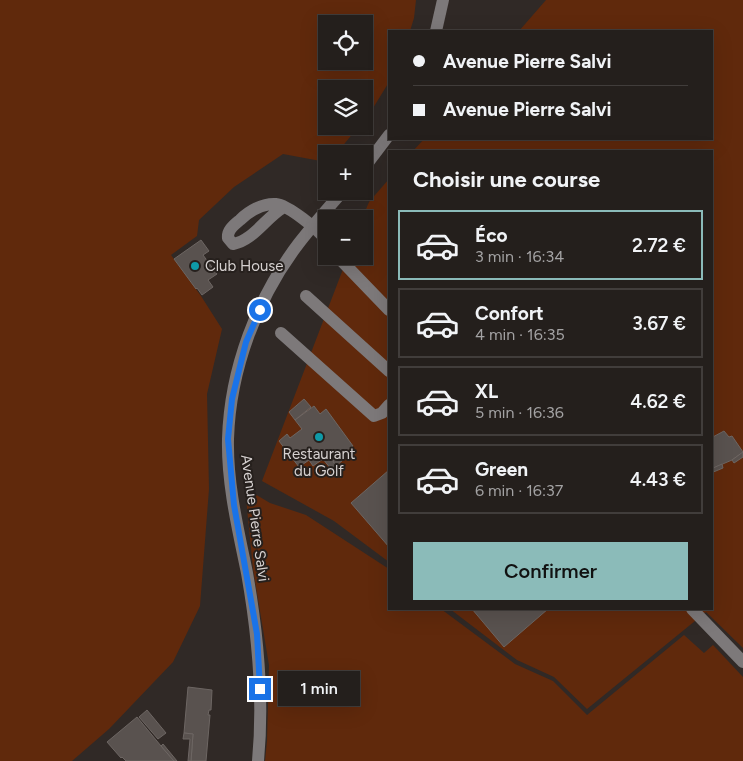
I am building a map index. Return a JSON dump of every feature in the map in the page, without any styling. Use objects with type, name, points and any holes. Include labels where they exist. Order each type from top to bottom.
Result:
[{"type":"street","points":[[436,30],[443,0]]},
{"type":"street","points":[[373,156],[388,136]]},
{"type":"street","name":"Avenue Pierre Salvi","points":[[258,761],[260,689],[257,634],[232,488],[228,439],[232,399],[246,342],[267,294],[298,244],[335,200]]},
{"type":"street","points":[[284,207],[318,231]]},
{"type":"street","points":[[346,265],[388,309]]},
{"type":"street","points":[[306,296],[388,370]]},
{"type":"street","points":[[281,333],[374,416],[382,413],[388,406]]},
{"type":"street","points":[[693,610],[743,662]]},
{"type":"shaded area","points":[[0,0],[416,0],[410,30],[388,30],[388,84],[373,108],[373,80],[318,80],[318,135],[352,135],[343,145],[318,145],[318,161],[283,154],[234,187],[199,220],[197,236],[171,255],[222,329],[207,394],[209,489],[200,606],[173,662],[109,729],[72,761],[0,761]]},
{"type":"shaded area","points":[[546,0],[743,0],[743,648],[706,612],[587,709],[554,677],[517,660],[451,610],[713,610],[713,150],[414,150],[423,140],[713,140],[713,30],[520,30]]},
{"type":"shaded area","points":[[388,180],[388,561],[334,521],[262,481],[345,265],[373,265],[373,210],[366,210],[369,202],[373,200],[373,197]]},
{"type":"shaded area","points":[[245,488],[270,503],[306,515],[388,568],[388,610],[442,610],[515,664],[553,681],[587,715],[684,635],[704,653],[713,645],[743,677],[743,761],[265,761],[269,665],[253,569]]},
{"type":"building","name":"Club House","points":[[201,240],[209,251],[203,255],[217,274],[208,280],[213,287],[202,295],[174,259]]},
{"type":"building","points":[[304,399],[311,407],[295,420],[289,412]]},
{"type":"building","name":"Restaurant du Golf","points":[[314,406],[320,414],[326,409],[353,446],[345,452],[348,456],[343,460],[340,456],[333,461],[336,466],[331,469],[323,459],[313,466],[309,460],[299,467],[279,441],[287,434],[290,438],[302,429],[295,420]]},
{"type":"building","points":[[724,431],[729,437],[732,436],[743,452],[732,460],[713,468],[713,437]]},
{"type":"building","points":[[743,452],[743,457],[734,463],[732,460]]},
{"type":"building","points":[[340,456],[343,460],[336,466],[333,461]]},
{"type":"building","points":[[722,464],[723,468],[713,472],[713,468]]},
{"type":"building","points":[[388,471],[388,546],[351,503]]},
{"type":"building","points":[[473,610],[547,610],[504,647]]},
{"type":"building","points":[[188,687],[212,690],[211,710],[209,710],[208,715],[210,715],[206,761],[191,761],[193,734],[184,733]]},
{"type":"building","points":[[147,710],[166,733],[158,739],[139,717]]},
{"type":"building","points":[[137,717],[174,761],[126,761],[107,742]]},
{"type":"building","points":[[184,733],[193,734],[191,761],[188,761],[190,739],[183,739]]},
{"type":"building","points":[[163,744],[177,761],[174,761],[161,746]]},
{"type":"place","name":"Club House","points":[[195,266]]},
{"type":"place","name":"Restaurant du Golf","points":[[319,437]]},
{"type":"route","points":[[260,310],[246,342],[232,399],[228,439],[234,505],[257,634],[260,689]]}]
